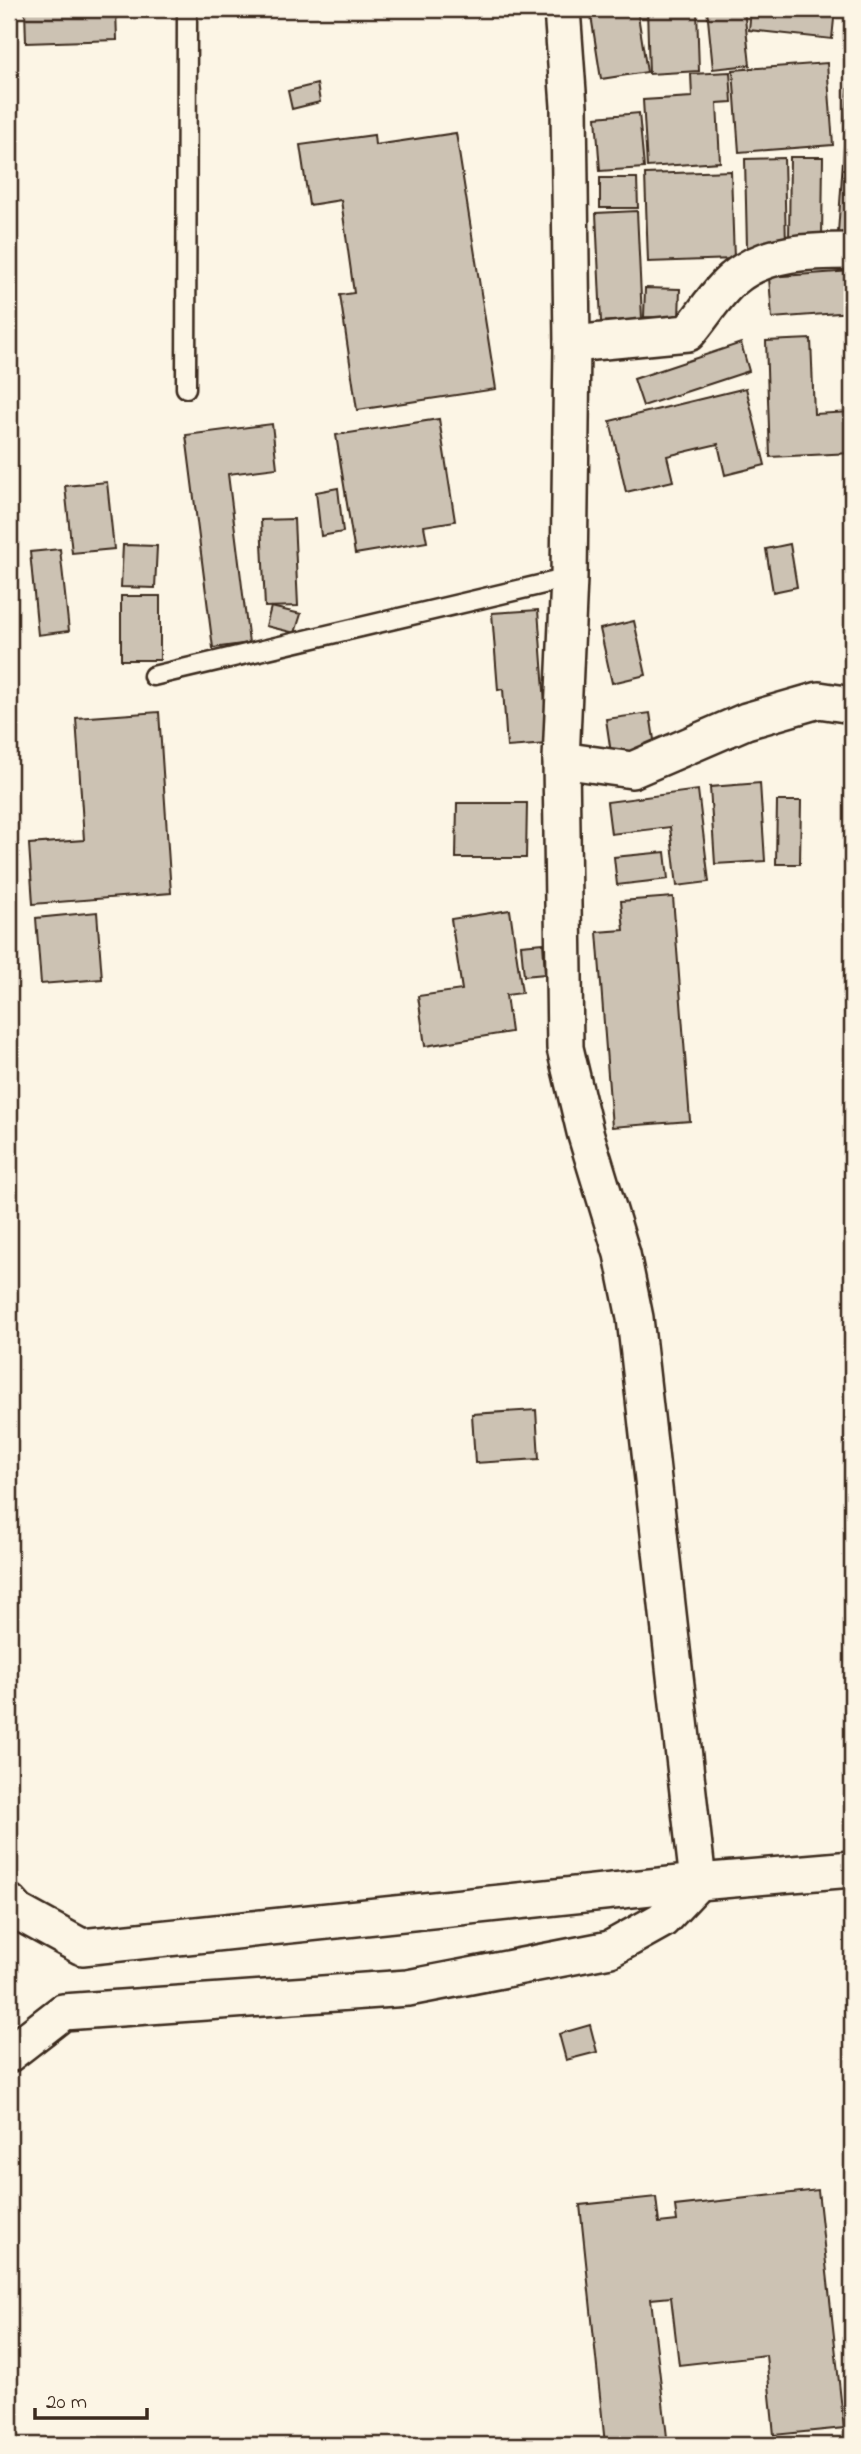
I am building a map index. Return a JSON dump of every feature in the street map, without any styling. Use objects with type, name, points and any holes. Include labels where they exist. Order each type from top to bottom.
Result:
[{"type":"street","points":[[9,2054],[63,2012],[408,1988],[610,1949],[662,1920],[698,1882],[635,1318],[622,1254],[585,1132],[565,1048],[561,760],[569,578],[572,344],[569,106],[562,9]]},
{"type":"street","points":[[572,344],[688,333],[733,278],[768,258],[824,251],[852,251]]},
{"type":"street","points":[[561,760],[632,770],[746,721],[819,700],[852,705]]},
{"type":"street","points":[[9,1902],[18,1912],[82,1947],[698,1882],[852,1869]]},
{"type":"lane","points":[[186,388],[187,9]]},
{"type":"lane","points":[[153,676],[569,578]]},
{"type":"building","points":[[25,9],[116,9],[117,40],[26,43]]},
{"type":"building","points":[[590,9],[637,9],[647,72],[601,79]]},
{"type":"building","points":[[647,9],[697,9],[699,71],[649,74]]},
{"type":"building","points":[[707,9],[744,9],[750,65],[713,69]]},
{"type":"building","points":[[751,9],[835,9],[832,39],[749,30]]},
{"type":"building","points":[[848,9],[852,9],[852,48],[844,47]]},
{"type":"building","points":[[827,63],[833,145],[739,152],[733,70]]},
{"type":"building","points":[[730,72],[732,102],[717,103],[720,162],[647,167],[643,100],[692,97],[691,74]]},
{"type":"building","points":[[849,73],[852,74],[852,233],[838,233]]},
{"type":"building","points":[[317,84],[320,102],[292,109],[288,91]]},
{"type":"building","points":[[639,113],[644,168],[600,171],[596,117]]},
{"type":"building","points":[[456,133],[496,389],[357,410],[340,295],[354,293],[341,200],[309,205],[300,145],[374,135],[375,145]]},
{"type":"building","points":[[790,157],[823,157],[822,240],[789,240]]},
{"type":"building","points":[[784,158],[786,246],[747,247],[745,159]]},
{"type":"building","points":[[731,171],[734,259],[648,262],[645,174]]},
{"type":"building","points":[[600,178],[637,178],[638,208],[600,208]]},
{"type":"building","points":[[637,211],[642,319],[601,322],[596,213]]},
{"type":"building","points":[[852,271],[852,312],[772,318],[769,277]]},
{"type":"building","points":[[645,288],[680,289],[679,318],[644,317]]},
{"type":"building","points":[[811,339],[814,414],[852,412],[852,453],[770,457],[766,341]]},
{"type":"building","points":[[741,343],[749,371],[643,406],[634,379]]},
{"type":"building","points":[[746,388],[765,465],[725,475],[718,444],[667,456],[673,481],[626,492],[610,421]]},
{"type":"building","points":[[439,419],[455,521],[424,526],[427,542],[355,554],[336,435]]},
{"type":"building","points":[[272,424],[277,468],[228,474],[249,643],[213,648],[186,435]]},
{"type":"building","points":[[107,482],[114,549],[72,553],[65,486]]},
{"type":"building","points":[[338,488],[343,532],[321,536],[316,492]]},
{"type":"building","points":[[294,519],[298,606],[265,607],[261,520]]},
{"type":"building","points":[[790,544],[797,587],[773,592],[766,549]]},
{"type":"building","points":[[123,545],[157,546],[155,588],[121,587]]},
{"type":"building","points":[[60,549],[69,631],[38,635],[30,552]]},
{"type":"building","points":[[121,596],[160,596],[160,660],[121,660]]},
{"type":"building","points":[[271,607],[301,614],[295,633],[266,626]]},
{"type":"building","points":[[538,610],[548,744],[507,747],[503,689],[498,690],[492,613]]},
{"type":"building","points":[[634,621],[646,675],[612,683],[600,629]]},
{"type":"building","points":[[159,712],[171,893],[33,904],[29,844],[84,840],[76,718]]},
{"type":"building","points":[[650,713],[656,753],[612,760],[606,719]]},
{"type":"building","points":[[760,783],[765,861],[715,864],[710,787]]},
{"type":"building","points":[[698,790],[709,882],[677,886],[670,827],[611,834],[607,802]]},
{"type":"building","points":[[777,801],[801,801],[800,864],[776,864]]},
{"type":"building","points":[[457,803],[527,803],[526,858],[456,858]]},
{"type":"building","points":[[665,852],[668,879],[617,885],[614,857]]},
{"type":"building","points":[[673,897],[690,1121],[612,1127],[597,932],[624,930],[621,901]]},
{"type":"building","points":[[510,910],[522,993],[506,995],[511,1032],[425,1046],[418,996],[462,990],[451,919]]},
{"type":"building","points":[[97,912],[102,979],[41,984],[36,918]]},
{"type":"building","points":[[543,943],[545,974],[524,976],[521,945]]},
{"type":"building","points":[[536,1410],[539,1459],[475,1463],[472,1414]]},
{"type":"building","points":[[590,2025],[597,2052],[566,2060],[559,2034]]},
{"type":"building","points":[[818,2190],[844,2428],[774,2435],[766,2355],[679,2365],[671,2297],[651,2299],[667,2437],[605,2444],[580,2205],[656,2197],[659,2223],[677,2221],[675,2206]]}]
